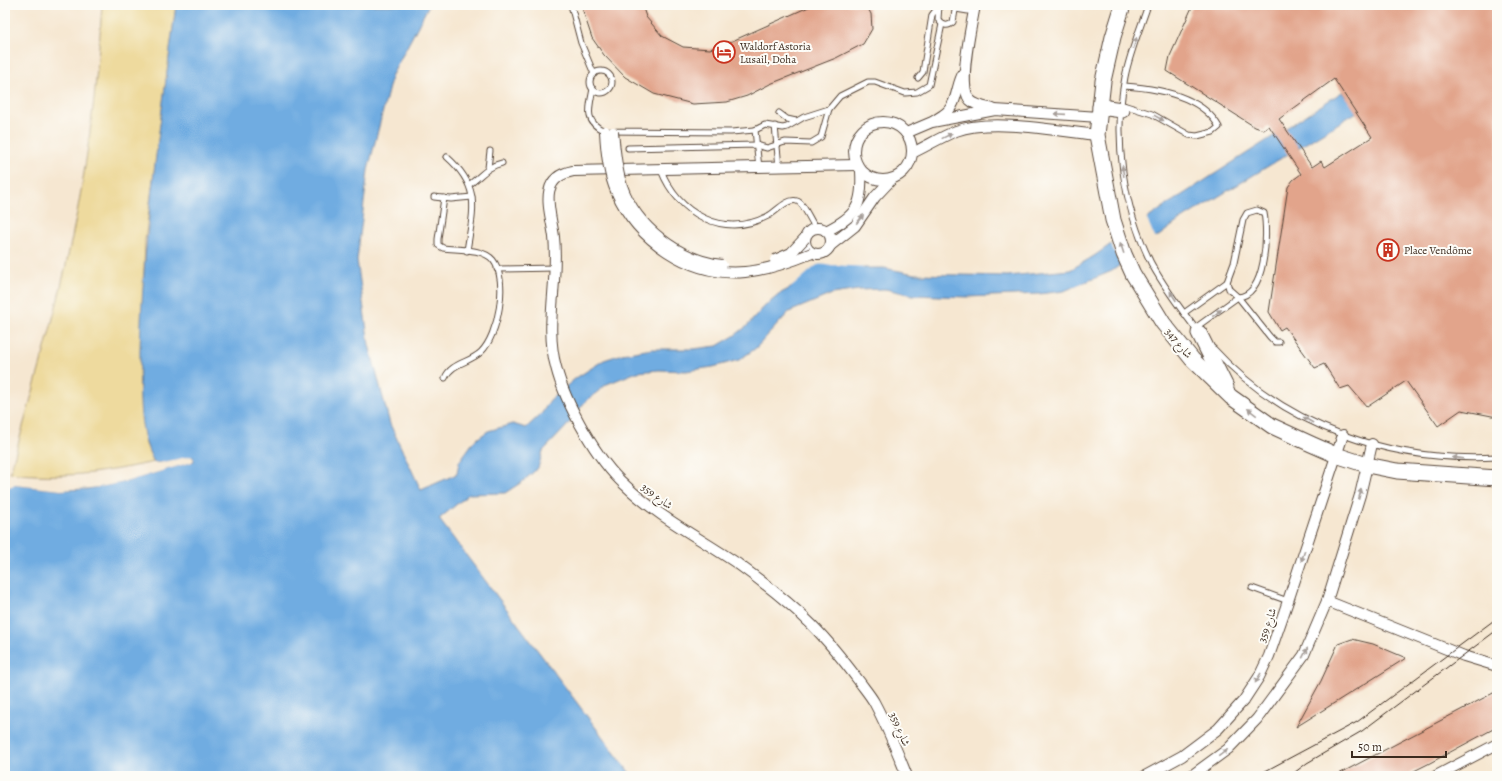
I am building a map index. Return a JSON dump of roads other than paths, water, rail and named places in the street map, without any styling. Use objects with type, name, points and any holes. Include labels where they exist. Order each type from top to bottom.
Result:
[{"type":"main road","name":"شارع 347","points":[[1123,5],[1113,37],[1104,81],[1098,135],[1113,220],[1124,254],[1133,274],[1163,323],[1192,360],[1231,397],[1272,426],[1336,455],[1367,465],[1397,471],[1497,478]]},
{"type":"main road","points":[[1100,112],[1122,108]]},
{"type":"main road","points":[[1197,331],[1231,397]]},
{"type":"street","points":[[975,8],[964,72],[966,94],[976,105],[995,110]]},
{"type":"street","points":[[906,133],[932,122],[948,112],[952,105],[959,78],[964,72]]},
{"type":"street","points":[[932,122],[995,110],[1100,112]]},
{"type":"street","points":[[609,131],[618,173],[623,188],[632,208],[645,225],[676,249],[695,258],[717,264],[744,266],[780,259],[797,249],[807,233],[846,220],[854,213],[859,203],[861,191],[859,168],[854,153],[855,141],[867,127],[872,124],[884,122],[896,125],[906,133],[910,139],[912,153],[908,166],[899,176],[886,180],[872,179],[859,168],[779,167],[661,170]]},
{"type":"street","points":[[912,153],[957,131],[974,127],[996,125],[1098,135]]},
{"type":"street","points":[[609,131],[610,174],[626,212],[651,240],[671,254],[692,265],[730,272],[764,269],[783,264],[812,253],[823,253],[855,226],[875,197],[892,179]]},
{"type":"street","name":"شارع 359","points":[[661,170],[573,171],[559,176],[550,189],[548,205],[554,238],[555,268],[550,315],[551,340],[556,367],[565,395],[607,466],[628,488],[686,531],[738,564],[811,624],[837,652],[874,701],[907,776]]},
{"type":"street","points":[[821,229],[830,235],[831,245]]},
{"type":"street","points":[[805,238],[806,246],[812,253]]},
{"type":"street","name":"شارع 359","points":[[1145,776],[1182,756],[1218,729],[1244,700],[1259,677],[1269,656],[1343,436]]},
{"type":"street","points":[[1192,776],[1228,749],[1257,719],[1304,655],[1327,601],[1360,495],[1372,444]]},
{"type":"street","points":[[1327,601],[1464,656],[1497,666]]},
{"type":"street","points":[[1436,776],[1497,744]]},
{"type":"lane","points":[[572,5],[582,43],[594,74]]},
{"type":"lane","points":[[939,5],[938,19],[942,24],[947,26],[953,22],[956,7],[975,8]]},
{"type":"lane","points":[[918,78],[923,72],[932,14],[939,5]]},
{"type":"lane","name":"شارع 347","points":[[1148,5],[1134,43],[1124,86],[1120,128],[1123,171],[1131,209],[1138,231],[1152,263],[1197,331],[1232,368],[1264,395],[1319,426],[1343,436],[1389,449],[1464,459],[1497,457]]},
{"type":"lane","points":[[628,148],[756,145],[766,148],[785,142],[811,143],[817,140],[823,131],[829,109],[840,96],[868,82],[875,82],[905,93],[916,92],[929,85],[942,24]]},
{"type":"lane","points":[[593,89],[600,93],[604,93],[611,87],[611,79],[606,72],[598,72],[594,74],[590,81],[593,89],[590,106],[591,119],[595,127],[609,131],[660,130],[731,132],[755,130],[765,125],[783,128],[796,121],[829,109]]},
{"type":"lane","points":[[1122,108],[1152,114],[1189,135],[1197,136],[1213,132],[1219,127],[1216,120],[1207,112],[1173,94],[1147,88],[1124,86]]},
{"type":"lane","points":[[779,113],[787,119],[796,121]]},
{"type":"lane","points":[[775,126],[779,167]]},
{"type":"lane","points":[[755,130],[759,168]]},
{"type":"lane","points":[[488,168],[490,151]]},
{"type":"lane","points":[[447,157],[464,174],[470,184],[472,212],[467,251]]},
{"type":"lane","points":[[470,184],[482,175],[488,168],[502,163]]},
{"type":"lane","points":[[661,170],[669,189],[675,197],[692,212],[708,220],[729,224],[749,223],[768,216],[791,201],[796,200],[802,203],[811,222],[821,229]]},
{"type":"lane","points":[[434,197],[472,197]]},
{"type":"lane","points":[[444,198],[438,245],[443,248],[483,253],[492,260],[497,269],[501,290],[499,312],[491,335],[482,351],[471,359],[448,371],[445,378]]},
{"type":"lane","points":[[1184,313],[1227,282],[1234,263],[1243,220],[1247,213],[1253,211],[1263,211],[1266,223],[1264,262],[1254,289],[1245,295],[1238,297],[1197,331]]},
{"type":"lane","points":[[497,269],[555,268]]},
{"type":"lane","points":[[1227,282],[1229,289],[1238,297],[1270,337],[1275,342],[1279,342]]},
{"type":"lane","points":[[1252,588],[1288,601]]},
{"type":"water","points":[[176,5],[429,5],[392,75],[368,170],[357,260],[369,345],[390,424],[421,490],[457,474],[459,462],[474,441],[488,431],[513,424],[526,428],[542,413],[550,400],[576,378],[604,360],[622,354],[652,349],[693,349],[717,346],[747,326],[764,307],[781,293],[800,283],[859,268],[884,268],[915,274],[1008,276],[1070,270],[1094,256],[1168,204],[1342,92],[1357,112],[1180,220],[1112,271],[1064,291],[1039,294],[967,297],[913,295],[885,289],[859,290],[832,294],[789,312],[756,348],[739,360],[713,367],[686,371],[659,370],[637,372],[607,384],[584,403],[566,427],[543,451],[538,468],[522,482],[505,493],[469,494],[439,519],[632,776],[5,776],[5,498],[7,488],[14,485],[61,490],[87,489],[125,482],[194,461],[193,457],[159,463],[154,462],[148,450],[144,436],[140,407],[140,349],[145,262],[159,133]]},
{"type":"waterway","points":[[796,292],[820,271],[859,273]]},
{"type":"tram line","points":[[1256,776],[1357,722],[1497,618]]},
{"type":"tram line","points":[[1290,776],[1307,763],[1362,731],[1497,630]]},
{"type":"place","name":"Waldorf Astoria Lusail, Doha","points":[[724,52]]},
{"type":"place","name":"Place Vendôme","points":[[1388,250]]}]
